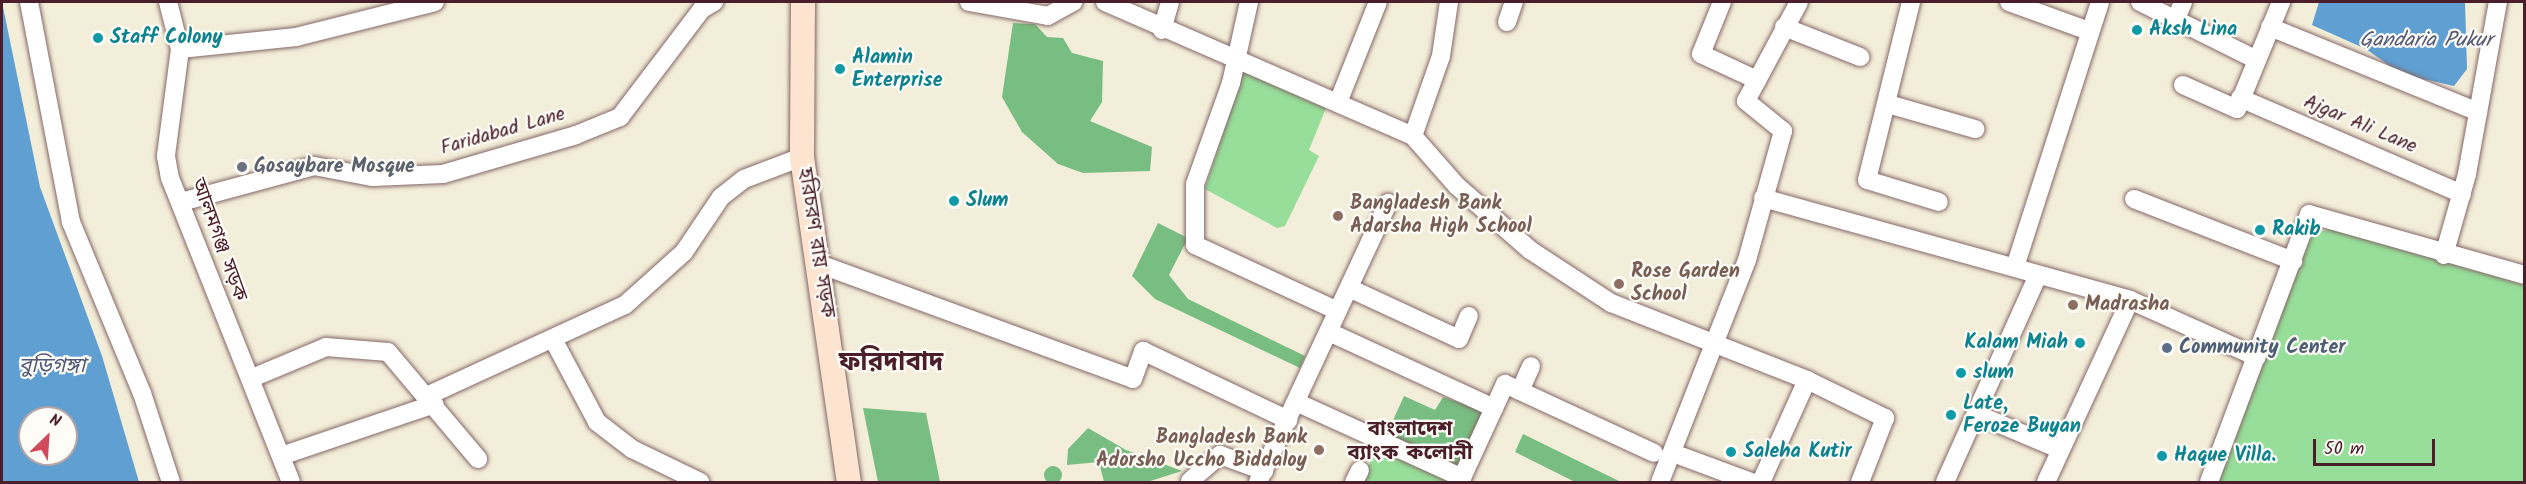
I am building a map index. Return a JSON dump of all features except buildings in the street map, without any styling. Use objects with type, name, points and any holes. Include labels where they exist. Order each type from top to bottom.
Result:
[{"type":"main road","name":"হরিচরণ রায় সড়ক","points":[[803,2],[802,158],[822,266],[849,483]]},
{"type":"street","points":[[29,2],[71,222],[142,393],[171,483]]},
{"type":"street","name":"আলমগঞ্জ সড়ক","points":[[168,2],[180,49],[166,156],[231,339],[252,378],[284,455],[291,483]]},
{"type":"street","points":[[180,49],[296,38],[435,2]]},
{"type":"street","name":"Faridabad Lane","points":[[181,202],[314,166],[373,177],[443,174],[576,135],[620,117],[702,9],[714,2]]},
{"type":"street","points":[[969,2],[1048,16],[1073,2]]},
{"type":"street","points":[[1105,2],[1161,30],[1340,99],[1413,136],[1457,186],[1530,250],[1611,303],[1712,345],[1807,380],[1885,418],[1860,483]]},
{"type":"street","points":[[1161,30],[1170,2]]},
{"type":"street","points":[[1249,2],[1233,56],[1231,83],[1195,184],[1195,245],[1338,311]]},
{"type":"street","points":[[1340,99],[1378,2]]},
{"type":"street","points":[[1413,136],[1441,56],[1449,2]]},
{"type":"street","points":[[1507,22],[1514,2]]},
{"type":"street","points":[[1722,2],[1701,54],[1757,80]]},
{"type":"street","points":[[1660,483],[1747,260],[1783,131],[1745,104],[1799,2]]},
{"type":"street","points":[[1911,2],[1888,104],[1867,180],[1939,202]]},
{"type":"street","points":[[2010,2],[2089,31]]},
{"type":"street","points":[[2014,267],[2076,88],[2089,31],[2100,2]]},
{"type":"street","points":[[2140,2],[2255,59]]},
{"type":"street","points":[[2175,21],[2183,2]]},
{"type":"street","points":[[2183,86],[2236,109],[2255,59],[2281,2]]},
{"type":"street","points":[[2444,255],[2462,194],[2498,2]]},
{"type":"street","points":[[1784,27],[1860,57]]},
{"type":"street","points":[[2271,27],[2478,112]]},
{"type":"street","name":"Ajgar Ali Lane","points":[[2240,98],[2462,194]]},
{"type":"street","points":[[1888,104],[1975,129]]},
{"type":"street","points":[[284,455],[432,400],[625,305],[684,252],[721,197],[744,179],[802,158]]},
{"type":"street","points":[[1763,198],[2130,300],[2258,357]]},
{"type":"street","points":[[2134,199],[2293,261]]},
{"type":"street","points":[[1190,482],[1220,455],[1261,477],[1388,203]]},
{"type":"street","points":[[2209,483],[2258,357],[2309,214],[2444,255],[2524,275]]},
{"type":"street","points":[[822,266],[1133,379],[1143,351],[1288,420]]},
{"type":"street","points":[[1945,483],[2038,275]]},
{"type":"street","points":[[1349,288],[1459,339],[1469,316]]},
{"type":"street","points":[[2046,483],[2059,449],[2130,300]]},
{"type":"street","points":[[1329,332],[1494,408]]},
{"type":"street","points":[[554,341],[597,422],[632,450],[700,483]]},
{"type":"street","points":[[252,378],[326,347],[375,348],[403,364],[478,459]]},
{"type":"street","points":[[1520,391],[1531,366]]},
{"type":"street","points":[[1761,483],[1807,380]]},
{"type":"street","points":[[1296,402],[1462,480],[1505,384],[1654,453]]},
{"type":"street","points":[[1976,414],[2059,449]]},
{"type":"street","points":[[1682,456],[1751,483]]},
{"type":"green space","points":[[1013,23],[1035,24],[1047,37],[1063,38],[1072,53],[1103,61],[1102,102],[1090,121],[1152,147],[1150,171],[1083,173],[1058,164],[1022,132],[1002,97]]},
{"type":"green space","points":[[1243,71],[1326,108],[1309,150],[1319,156],[1285,226],[1277,228],[1205,189]]},
{"type":"green space","points":[[1158,223],[1188,238],[1169,275],[1188,299],[1305,356],[1300,368],[1155,299],[1132,276]]},
{"type":"green space","points":[[2336,229],[2524,285],[2524,482],[2218,482],[2312,232]]},
{"type":"green space","points":[[1404,396],[1435,410],[1443,397],[1485,411],[1459,470],[1386,436]]},
{"type":"green space","points":[[863,408],[926,413],[940,482],[878,482]]},
{"type":"green space","points":[[1088,428],[1126,450],[1182,471],[1147,482],[1104,482],[1099,462],[1067,465],[1068,449]]},
{"type":"green space","points":[[1523,434],[1621,482],[1575,482],[1515,452]]},
{"type":"green space","points":[[1377,447],[1456,482],[1361,482]]},
{"type":"green space","points":[[1049,466],[1057,466],[1062,471],[1060,482],[1049,484],[1044,479],[1044,471]]},
{"type":"water","name":"বুড়িগঙ্গা","points":[[2,2],[40,187],[102,356],[139,482],[2,482]]},
{"type":"water","name":"Gandaria Pukur","points":[[2319,2],[2465,2],[2467,69],[2454,86],[2401,74],[2366,49],[2312,25]]},
{"type":"place","name":"Aksh Lina","points":[[2137,30]]},
{"type":"place","name":"Staff Colony","points":[[98,38]]},
{"type":"place","name":"Alamin Enterprise","points":[[840,69]]},
{"type":"place","name":"Gosaybare Mosque","points":[[242,167]]},
{"type":"place","name":"Slum","points":[[954,201]]},
{"type":"place","name":"Bangladesh Bank Adarsha High School","points":[[1338,216]]},
{"type":"place","name":"Rakib","points":[[2260,230]]},
{"type":"place","name":"Rose Garden School","points":[[1619,284]]},
{"type":"place","name":"Madrasha","points":[[2073,305]]},
{"type":"place","name":"Kalam Miah","points":[[2080,343]]},
{"type":"place","name":"Community Center","points":[[2167,348]]},
{"type":"place","name":"slum","points":[[1961,373]]},
{"type":"place","name":"Late, Feroze Buyan","points":[[1951,415]]},
{"type":"place","name":"Bangladesh Bank Adorsho Uccho Biddaloy","points":[[1319,450]]},
{"type":"place","name":"Saleha Kutir","points":[[1731,452]]},
{"type":"place","name":"Haque Villa.","points":[[2162,456]]},
{"type":"district","name":"ফরিদাবাদ","points":[[891,364]]},
{"type":"district","name":"বাংলাদেশ ব্যাংক কলোনী","points":[[1410,442]]}]
